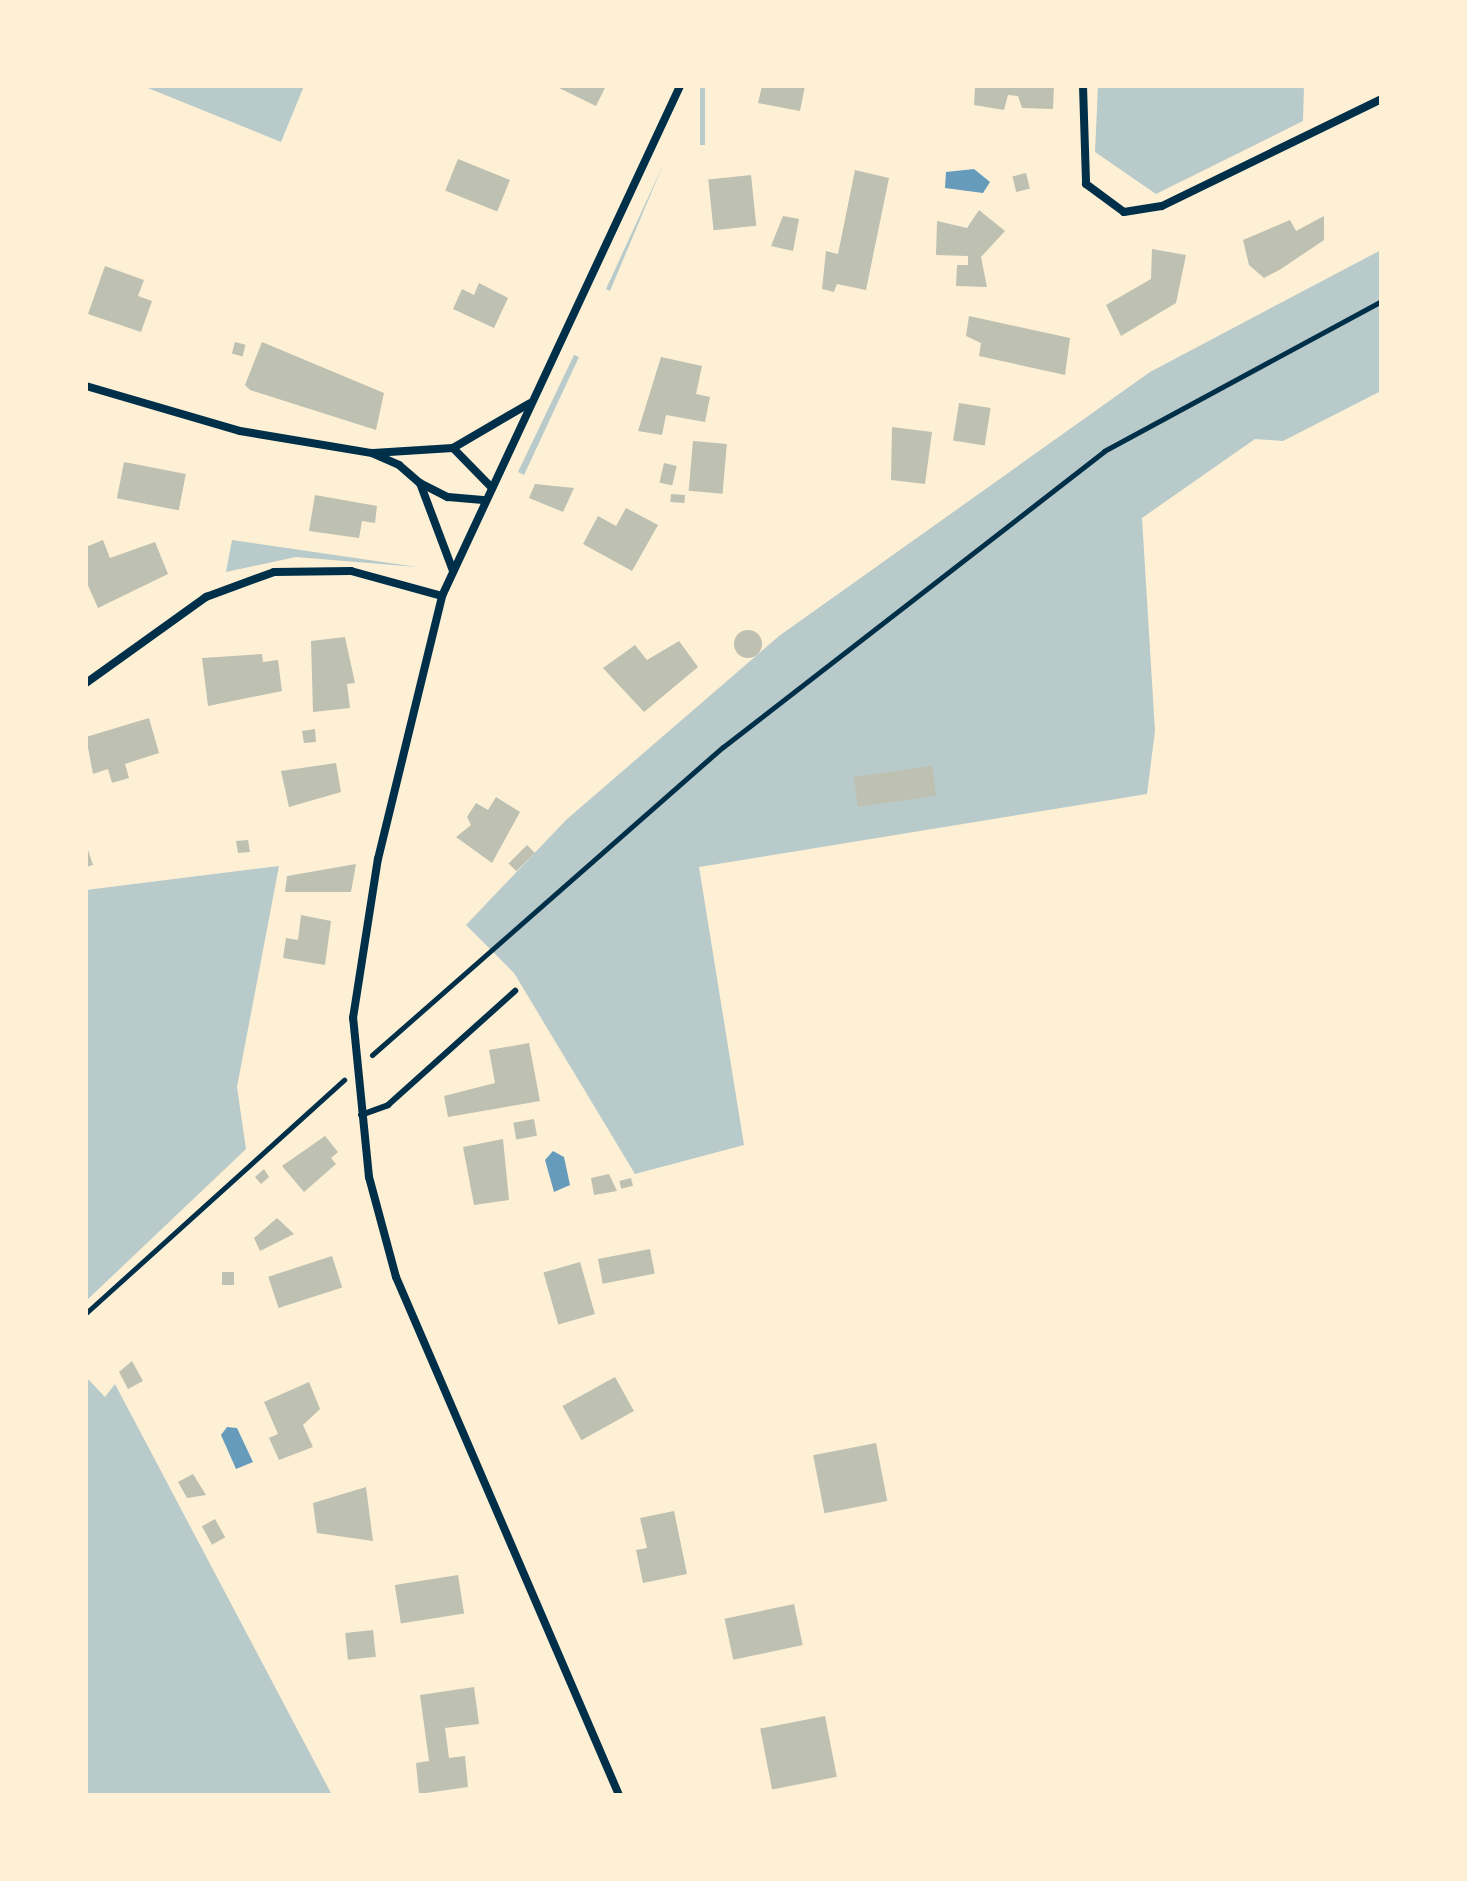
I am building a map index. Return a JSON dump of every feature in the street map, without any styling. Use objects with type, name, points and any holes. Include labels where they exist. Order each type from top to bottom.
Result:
[{"type":"street","points":[[619,1795],[396,1277],[359,1115],[355,1070],[362,941],[442,596],[680,86]]},
{"type":"street","points":[[1083,86],[1086,184],[1124,212],[1162,206],[1381,99]]},
{"type":"street","points":[[86,386],[240,431],[372,453],[453,448],[533,400]]},
{"type":"street","points":[[453,448],[492,488]]},
{"type":"street","points":[[372,453],[448,497],[486,500]]},
{"type":"street","points":[[420,483],[453,571]]},
{"type":"street","points":[[86,683],[206,597],[274,572],[351,571],[442,596]]},
{"type":"lane","points":[[359,1115],[388,1105],[515,991]]},
{"type":"path","points":[[86,1313],[355,1070],[723,747],[1104,451],[1381,301]]},
{"type":"shaded area","points":[[143,86],[304,86],[281,142]]},
{"type":"shaded area","points":[[700,86],[705,86],[705,145],[700,145]]},
{"type":"shaded area","points":[[1098,86],[1304,86],[1303,121],[1156,194],[1095,152]]},
{"type":"shaded area","points":[[663,165],[610,291],[606,289]]},
{"type":"shaded area","points":[[1381,250],[1381,391],[1283,441],[1255,439],[1142,518],[1155,731],[1147,794],[699,867],[744,1145],[635,1174],[514,973],[466,925],[566,820],[779,636],[1150,372]]},
{"type":"shaded area","points":[[574,355],[579,357],[524,475],[518,472]]},
{"type":"shaded area","points":[[232,540],[417,567],[296,557],[226,572]]},
{"type":"shaded area","points":[[279,866],[237,1087],[246,1149],[86,1301],[86,890]]},
{"type":"shaded area","points":[[86,1377],[105,1397],[115,1384],[332,1795],[86,1795]]},
{"type":"water","points":[[974,169],[990,182],[983,193],[945,188],[946,172]]},
{"type":"water","points":[[553,1151],[564,1157],[570,1185],[554,1192],[545,1160]]},
{"type":"water","points":[[227,1427],[237,1428],[253,1462],[236,1469],[221,1435]]},
{"type":"building","points":[[555,86],[606,86],[596,106]]},
{"type":"building","points":[[762,86],[805,86],[800,111],[758,103]]},
{"type":"building","points":[[975,86],[1054,86],[1053,109],[1022,108],[1018,96],[1008,95],[1004,110],[974,105]]},
{"type":"building","points":[[458,159],[510,180],[497,212],[445,191]]},
{"type":"building","points":[[855,170],[889,178],[866,290],[837,284],[834,292],[822,289],[826,251],[838,254]]},
{"type":"building","points":[[1026,173],[1030,189],[1016,192],[1012,176]]},
{"type":"building","points":[[751,175],[756,226],[714,230],[708,179]]},
{"type":"building","points":[[979,210],[1005,231],[981,257],[987,287],[956,286],[957,265],[968,265],[968,256],[936,255],[937,221],[967,228]]},
{"type":"building","points":[[783,216],[799,219],[793,251],[771,246]]},
{"type":"building","points":[[1324,216],[1324,240],[1281,269],[1264,278],[1249,265],[1243,240],[1290,220],[1296,231]]},
{"type":"building","points":[[1152,249],[1186,255],[1176,303],[1121,336],[1106,305],[1151,279]]},
{"type":"building","points":[[105,266],[144,280],[138,296],[152,301],[141,332],[88,314]]},
{"type":"building","points":[[479,283],[508,298],[494,328],[453,309],[462,289],[474,295]]},
{"type":"building","points":[[969,316],[1070,338],[1065,375],[979,356],[981,343],[966,336]]},
{"type":"building","points":[[235,342],[246,345],[243,356],[232,354]]},
{"type":"building","points":[[262,342],[384,393],[376,430],[250,390],[245,385]]},
{"type":"building","points":[[661,357],[702,366],[696,394],[710,397],[705,422],[666,415],[662,435],[638,431]]},
{"type":"building","points":[[959,403],[991,408],[985,446],[953,441]]},
{"type":"building","points":[[892,427],[932,432],[925,484],[891,480]]},
{"type":"building","points":[[693,441],[727,444],[723,494],[689,491]]},
{"type":"building","points":[[124,462],[186,474],[179,510],[117,498]]},
{"type":"building","points":[[664,463],[677,466],[672,485],[660,482]]},
{"type":"building","points":[[535,484],[574,488],[563,512],[529,498]]},
{"type":"building","points":[[671,494],[685,495],[684,503],[670,502]]},
{"type":"building","points":[[315,495],[377,506],[375,523],[362,521],[359,538],[309,531]]},
{"type":"building","points":[[626,508],[658,525],[632,571],[583,544],[598,516],[616,526]]},
{"type":"building","points":[[103,540],[110,558],[155,542],[168,574],[98,608],[86,581],[86,547]]},
{"type":"building","points":[[748,630],[758,634],[762,644],[758,654],[748,658],[738,654],[734,644],[738,634]]},
{"type":"building","points":[[345,637],[355,683],[347,684],[350,708],[313,712],[311,641]]},
{"type":"building","points":[[679,641],[698,667],[644,712],[603,668],[635,645],[647,660]]},
{"type":"building","points":[[262,654],[263,662],[278,660],[282,691],[208,706],[202,658]]},
{"type":"building","points":[[149,718],[159,753],[125,764],[129,778],[112,783],[108,769],[93,774],[86,737]]},
{"type":"building","points":[[315,729],[316,742],[304,743],[302,731]]},
{"type":"building","points":[[336,763],[341,792],[289,807],[281,771]]},
{"type":"building","points":[[932,766],[936,796],[858,807],[854,777]]},
{"type":"building","points":[[496,797],[520,812],[492,863],[456,837],[471,825],[467,817],[476,803],[488,810]]},
{"type":"building","points":[[248,840],[250,852],[238,853],[236,841]]},
{"type":"building","points":[[86,844],[93,865],[86,867]]},
{"type":"building","points":[[527,845],[535,853],[516,871],[509,863]]},
{"type":"building","points":[[356,864],[351,892],[285,892],[287,876]]},
{"type":"building","points":[[301,915],[331,921],[325,965],[283,958],[286,938],[298,940]]},
{"type":"building","points":[[529,1043],[540,1101],[448,1117],[444,1096],[495,1083],[489,1050]]},
{"type":"building","points":[[534,1119],[537,1136],[516,1139],[513,1123]]},
{"type":"building","points":[[325,1136],[338,1152],[331,1158],[336,1164],[304,1192],[282,1166]]},
{"type":"building","points":[[503,1139],[509,1200],[474,1205],[463,1147]]},
{"type":"building","points":[[264,1169],[269,1177],[261,1184],[255,1177]]},
{"type":"building","points":[[609,1174],[617,1191],[594,1195],[591,1178]]},
{"type":"building","points":[[631,1178],[633,1186],[621,1189],[619,1181]]},
{"type":"building","points":[[277,1218],[294,1234],[260,1251],[254,1238]]},
{"type":"building","points":[[650,1249],[655,1274],[603,1284],[598,1259]]},
{"type":"building","points":[[332,1256],[342,1287],[278,1308],[268,1277]]},
{"type":"building","points":[[580,1262],[595,1314],[558,1324],[543,1272]]},
{"type":"building","points":[[222,1272],[234,1272],[234,1285],[222,1285]]},
{"type":"building","points":[[132,1361],[143,1381],[128,1389],[119,1372]]},
{"type":"building","points":[[615,1377],[634,1411],[581,1440],[563,1406]]},
{"type":"building","points":[[309,1382],[320,1409],[303,1425],[313,1447],[279,1460],[269,1438],[278,1434],[264,1402]]},
{"type":"building","points":[[876,1443],[887,1501],[824,1513],[813,1455]]},
{"type":"building","points":[[193,1474],[206,1495],[187,1498],[178,1482]]},
{"type":"building","points":[[366,1487],[373,1541],[317,1533],[313,1503]]},
{"type":"building","points":[[674,1511],[687,1574],[643,1583],[636,1550],[647,1548],[640,1518]]},
{"type":"building","points":[[215,1519],[225,1537],[212,1545],[202,1526]]},
{"type":"building","points":[[458,1575],[464,1614],[401,1624],[395,1585]]},
{"type":"building","points":[[794,1604],[803,1645],[733,1660],[725,1619]]},
{"type":"building","points":[[373,1630],[376,1657],[348,1660],[345,1633]]},
{"type":"building","points":[[474,1687],[479,1724],[445,1728],[449,1758],[465,1756],[468,1787],[419,1794],[416,1763],[429,1761],[420,1695]]},
{"type":"building","points":[[825,1716],[837,1777],[772,1789],[760,1729]]}]
